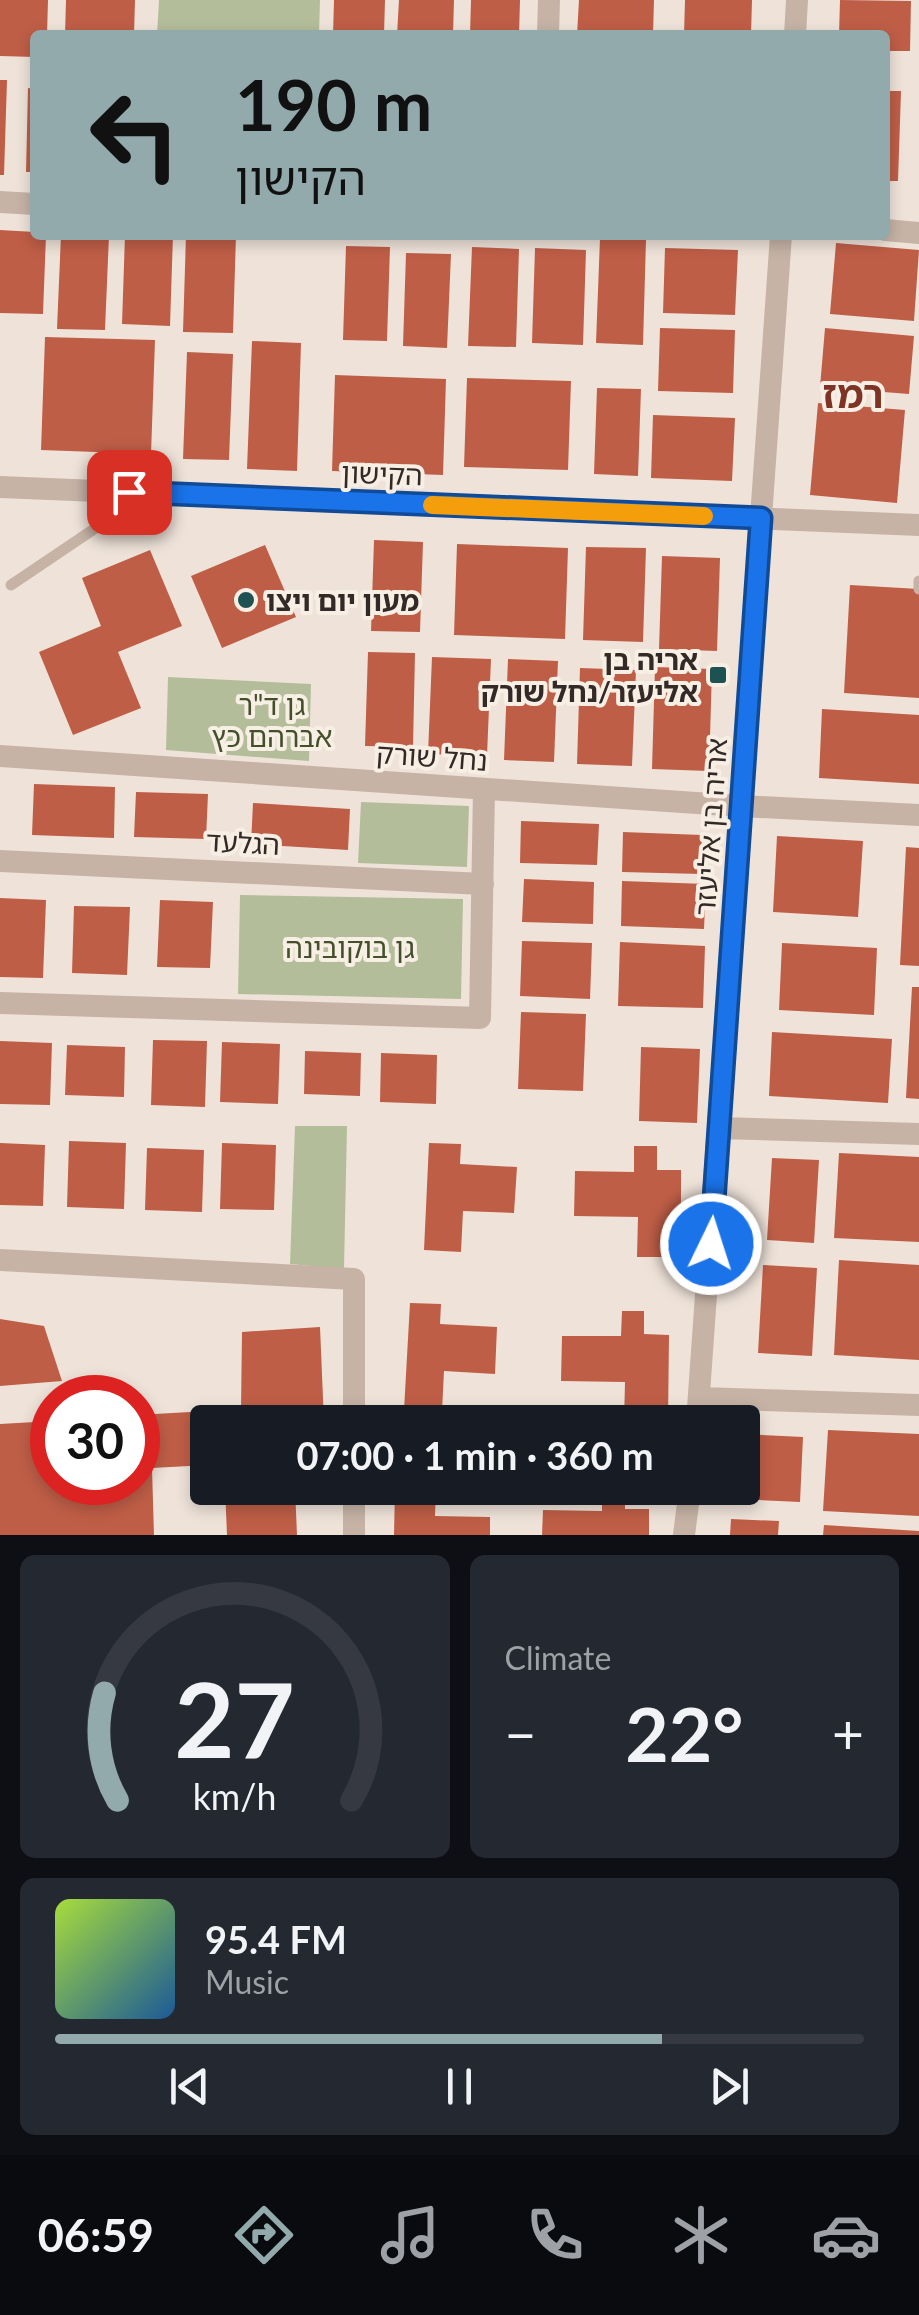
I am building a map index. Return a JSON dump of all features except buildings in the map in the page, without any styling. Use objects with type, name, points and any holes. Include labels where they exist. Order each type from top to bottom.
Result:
[{"type":"street","points":[[548,0],[548,30]]},
{"type":"street","points":[[794,30],[797,0]]},
{"type":"street","points":[[0,202],[30,204]]},
{"type":"street","points":[[890,230],[919,233]]},
{"type":"street","name":"אריה בן אליעזר","points":[[699,1405],[780,240]]},
{"type":"street","name":"הקישון","points":[[0,488],[919,526]]},
{"type":"street","name":"נחל שורק","points":[[0,756],[919,815]]},
{"type":"street","points":[[0,1003],[480,1018],[484,789]]},
{"type":"street","name":"הגלעד","points":[[0,861],[483,884]]},
{"type":"street","points":[[719,1128],[919,1134]]},
{"type":"street","points":[[0,1260],[354,1279],[354,1405]]},
{"type":"street","points":[[700,1398],[919,1405]]},
{"type":"street","points":[[354,1505],[354,1535]]},
{"type":"street","points":[[684,1535],[688,1505]]},
{"type":"lane","points":[[11,585],[106,521],[92,491]]},
{"type":"green space","points":[[159,0],[320,0],[319,30],[157,30]]},
{"type":"green space","name":"גן ד\"ר אברהם כץ","points":[[168,677],[311,684],[309,761],[166,750]]},
{"type":"green space","points":[[361,802],[469,806],[467,867],[358,863]]},
{"type":"green space","name":"גן בוקובינה","points":[[240,895],[463,899],[461,999],[238,994]]},
{"type":"green space","points":[[295,1126],[347,1126],[344,1269],[290,1264]]},
{"type":"slow traffic","points":[[432,505],[704,516]]},
{"type":"place","name":"מעון יום ויצו","points":[[246,600]]},
{"type":"place","name":"אריה בן אליעזר/נחל שורק","points":[[718,675]]},
{"type":"district","name":"רמז","points":[[853,393]]},
{"type":"route","points":[[129,492],[761,518],[711,1244]]}]
